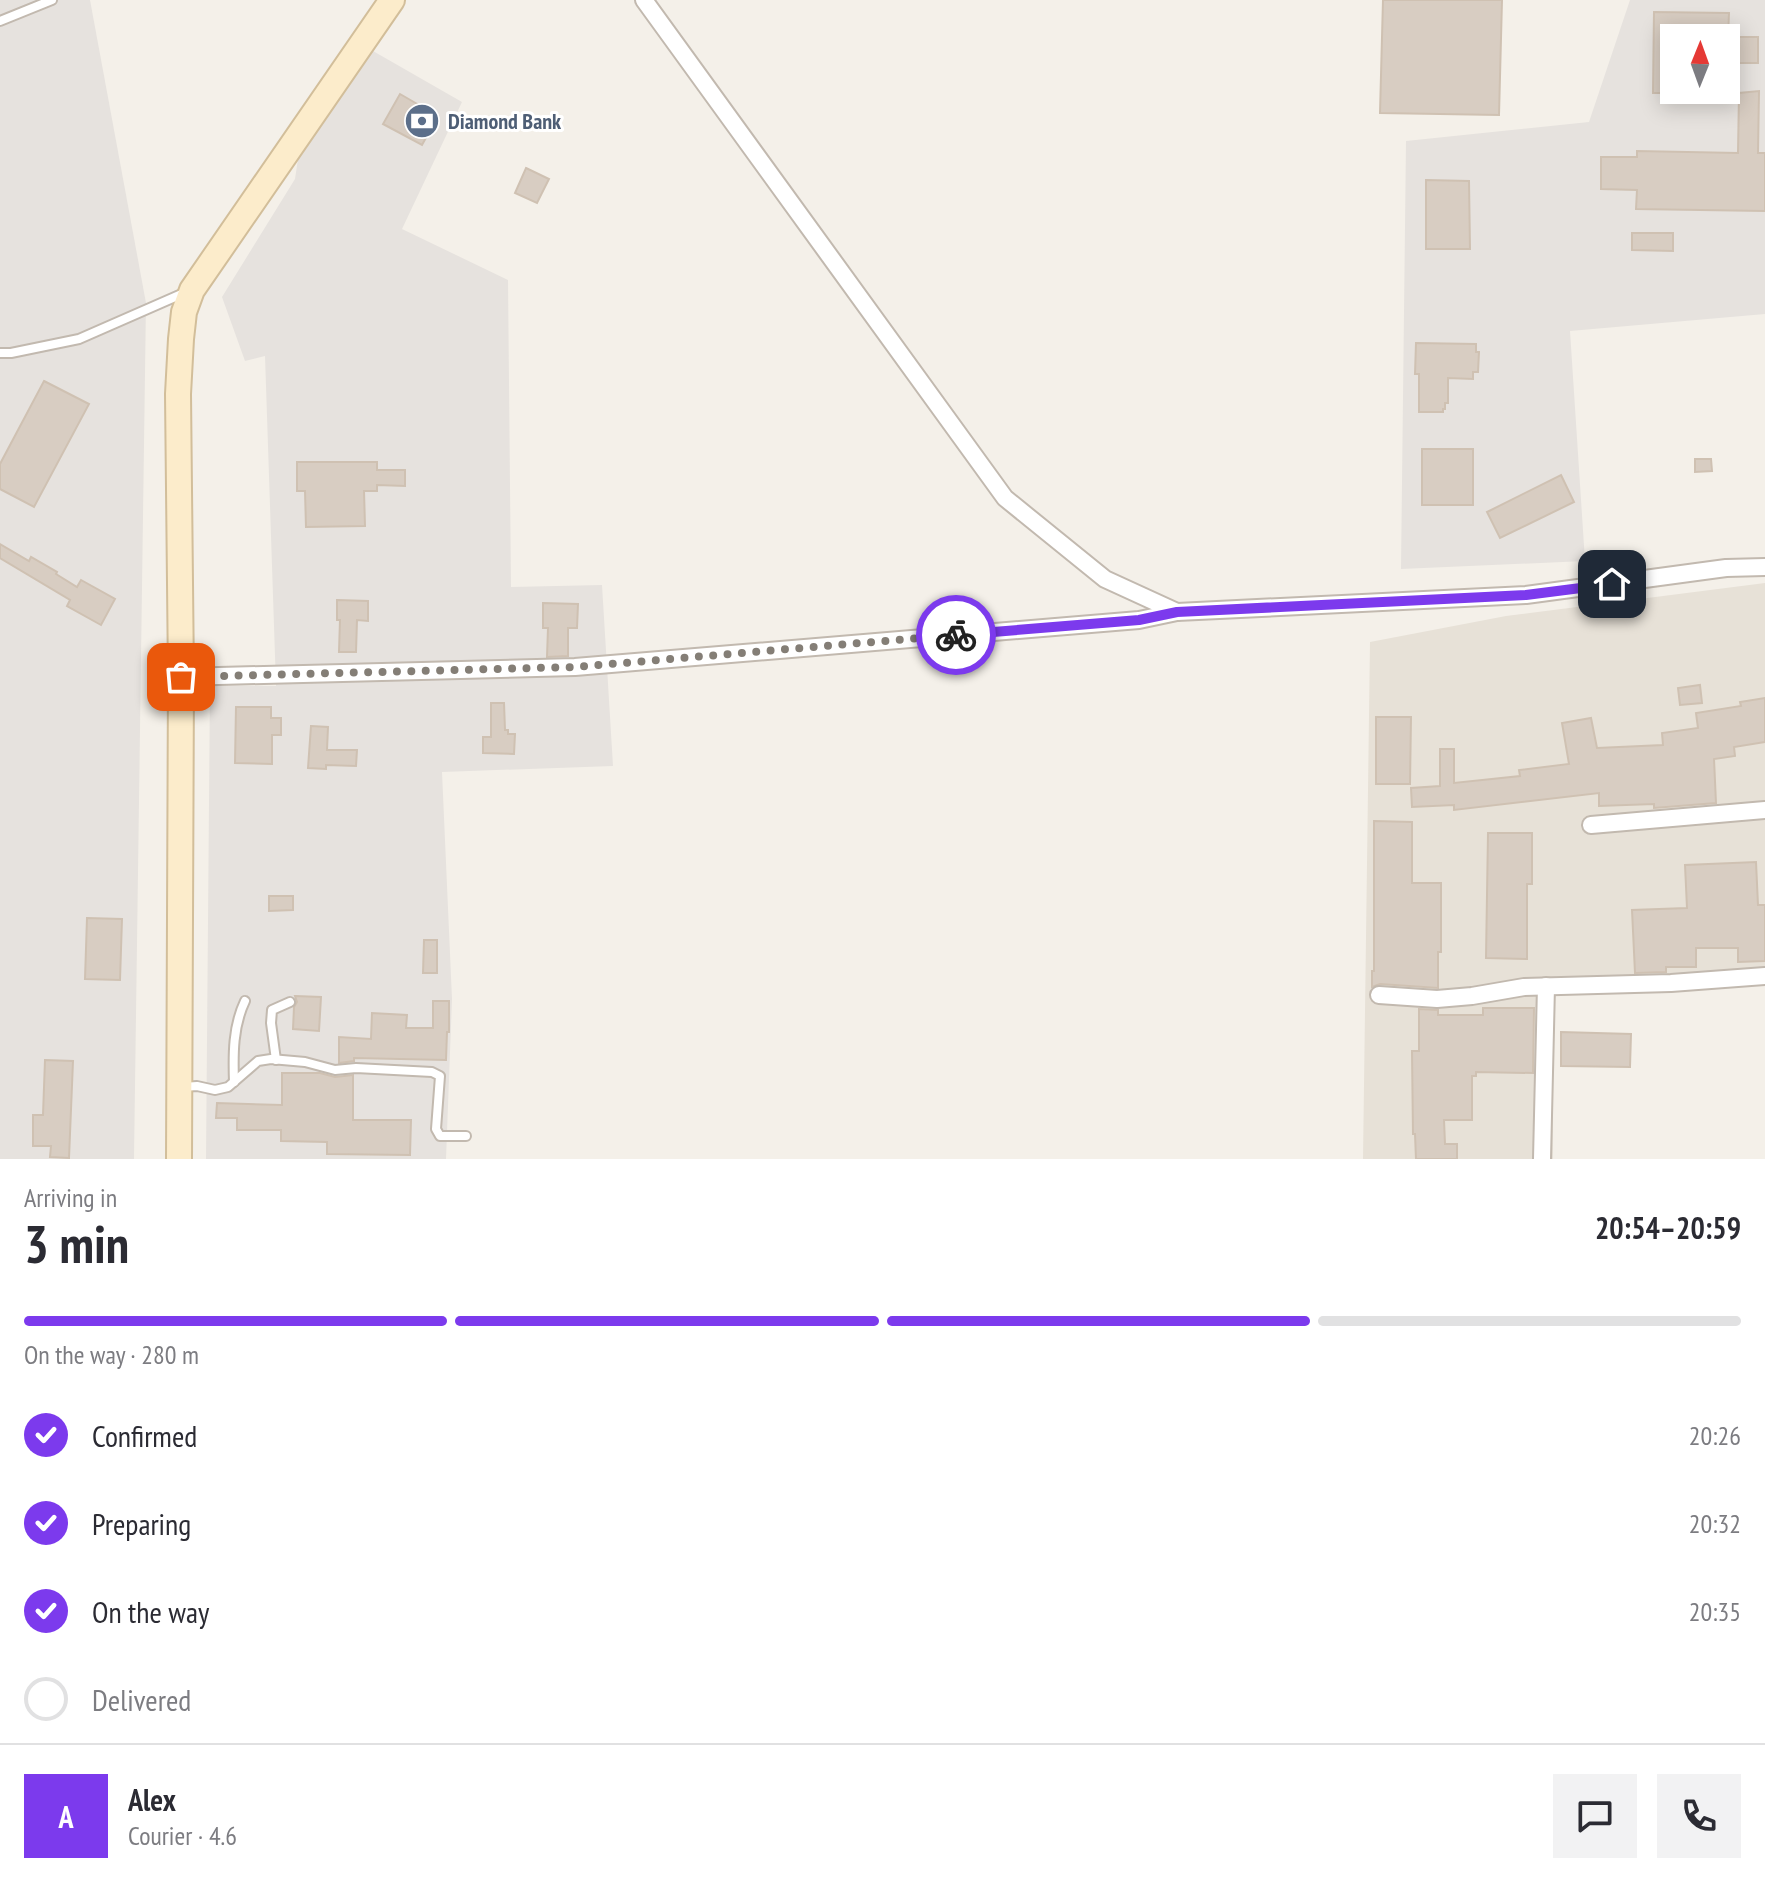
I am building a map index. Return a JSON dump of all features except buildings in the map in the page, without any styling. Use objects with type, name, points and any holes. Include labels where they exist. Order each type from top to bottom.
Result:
[{"type":"street","points":[[179,1159],[181,677],[178,394],[184,312],[192,290],[392,0]]},
{"type":"street","points":[[644,0],[1005,498],[1105,579],[1177,612]]},
{"type":"street","points":[[181,677],[575,667],[1124,622],[1177,612],[1526,595],[1726,568],[1765,567]]},
{"type":"street","points":[[1591,825],[1765,810]]},
{"type":"street","points":[[1379,995],[1437,999],[1546,986],[1671,983],[1765,976]]},
{"type":"street","points":[[1542,1159],[1546,986]]},
{"type":"lane","points":[[0,21],[52,0]]},
{"type":"lane","points":[[0,353],[79,339],[192,290]]},
{"type":"lane","points":[[234,1082],[233,1050],[238,1015],[245,1001]]},
{"type":"lane","points":[[276,1060],[272,1010],[290,1002]]},
{"type":"lane","points":[[179,1087],[197,1086],[215,1090],[228,1087],[258,1061],[305,1062],[335,1070],[356,1068],[432,1072],[440,1076],[436,1129],[440,1136],[466,1136]]},
{"type":"shaded area","points":[[0,0],[90,0],[146,303],[134,1159],[0,1159]]},
{"type":"shaded area","points":[[1630,0],[1765,0],[1765,314],[1570,331],[1585,561],[1401,569],[1406,141],[1589,122]]},
{"type":"shaded area","points":[[373,51],[462,102],[402,229],[508,280],[511,587],[602,585],[613,766],[442,772],[452,999],[446,1159],[206,1159],[210,685],[276,686],[265,356],[245,361],[222,297],[295,179],[298,159]]},
{"type":"shaded area","points":[[1765,583],[1765,982],[1553,988],[1553,1159],[1363,1159],[1370,642],[1506,616]]},
{"type":"way so far","points":[[181,677],[575,667],[956,635]]},
{"type":"place","name":"Diamond Bank","points":[[422,121]]},
{"type":"route","points":[[956,635],[1139,620],[1177,612],[1526,595],[1612,584]]}]
